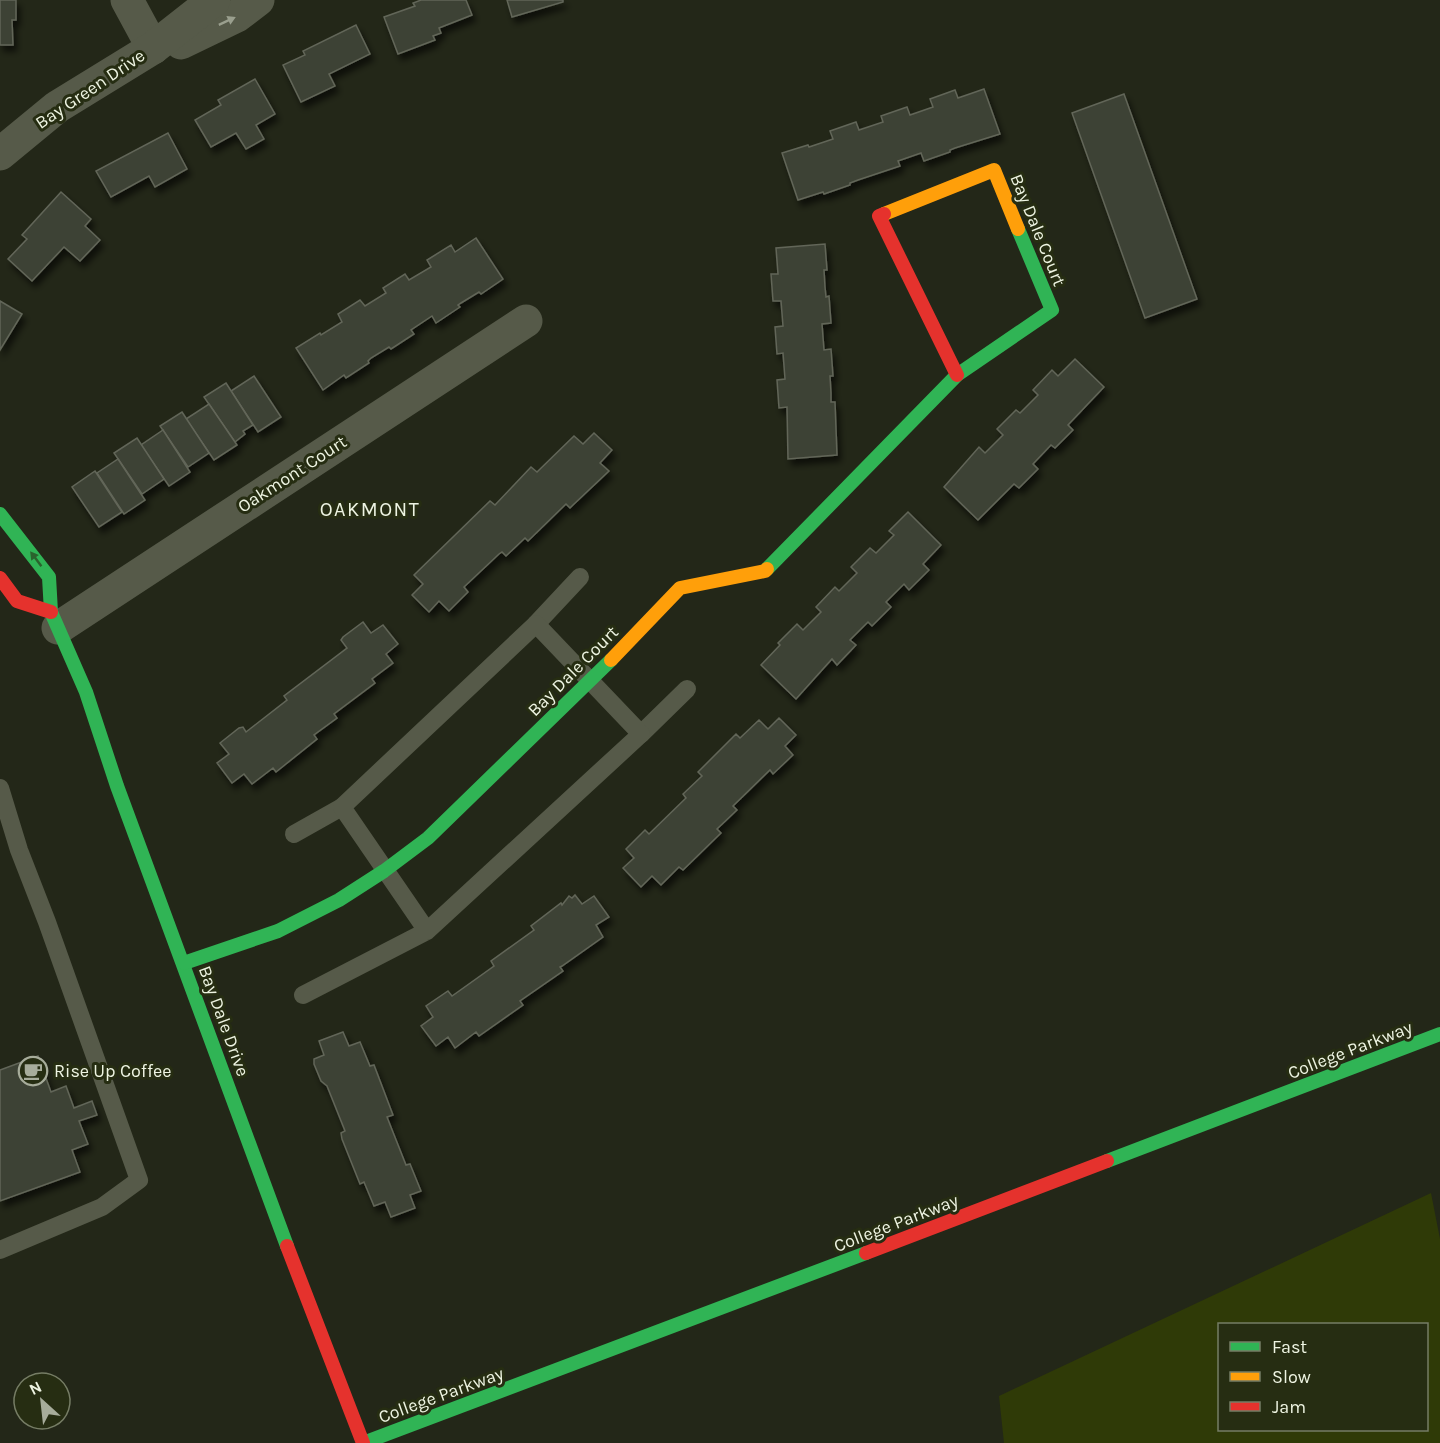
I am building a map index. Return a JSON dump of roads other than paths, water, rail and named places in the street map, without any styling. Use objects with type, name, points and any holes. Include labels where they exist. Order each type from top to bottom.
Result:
[{"type":"street","points":[[127,0],[153,48]]},
{"type":"street","name":"Bay Green Drive","points":[[0,154],[57,107],[153,48],[214,0]]},
{"type":"street","name":"Bay Green Drive","points":[[153,48],[178,44],[237,16],[258,0]]},
{"type":"street","name":"Bay Dale Court","points":[[184,963],[278,931],[339,900],[384,871],[428,838],[590,682],[680,588],[765,571],[957,375],[1052,310],[994,170],[879,216],[957,375]]},
{"type":"street","name":"Oakmont Court","points":[[55,620],[526,321]]},
{"type":"street","name":"Bay Dale Drive","points":[[0,514],[49,577],[55,620],[86,692],[117,786],[273,1209],[363,1443]]},
{"type":"street","points":[[0,578],[17,601],[55,620]]},
{"type":"street","name":"College Parkway","points":[[363,1443],[1440,1034]]},
{"type":"lane","points":[[294,834],[342,807],[536,624],[580,577]]},
{"type":"lane","points":[[536,624],[641,734]]},
{"type":"lane","points":[[303,995],[427,931],[687,689]]},
{"type":"lane","points":[[0,788],[19,850],[139,1180],[102,1207],[0,1250]]},
{"type":"lane","points":[[342,807],[427,931]]},
{"type":"place","name":"Rise Up Coffee","points":[[33,1071]]},
{"type":"district","name":"OAKMONT","points":[[370,509]]}]
